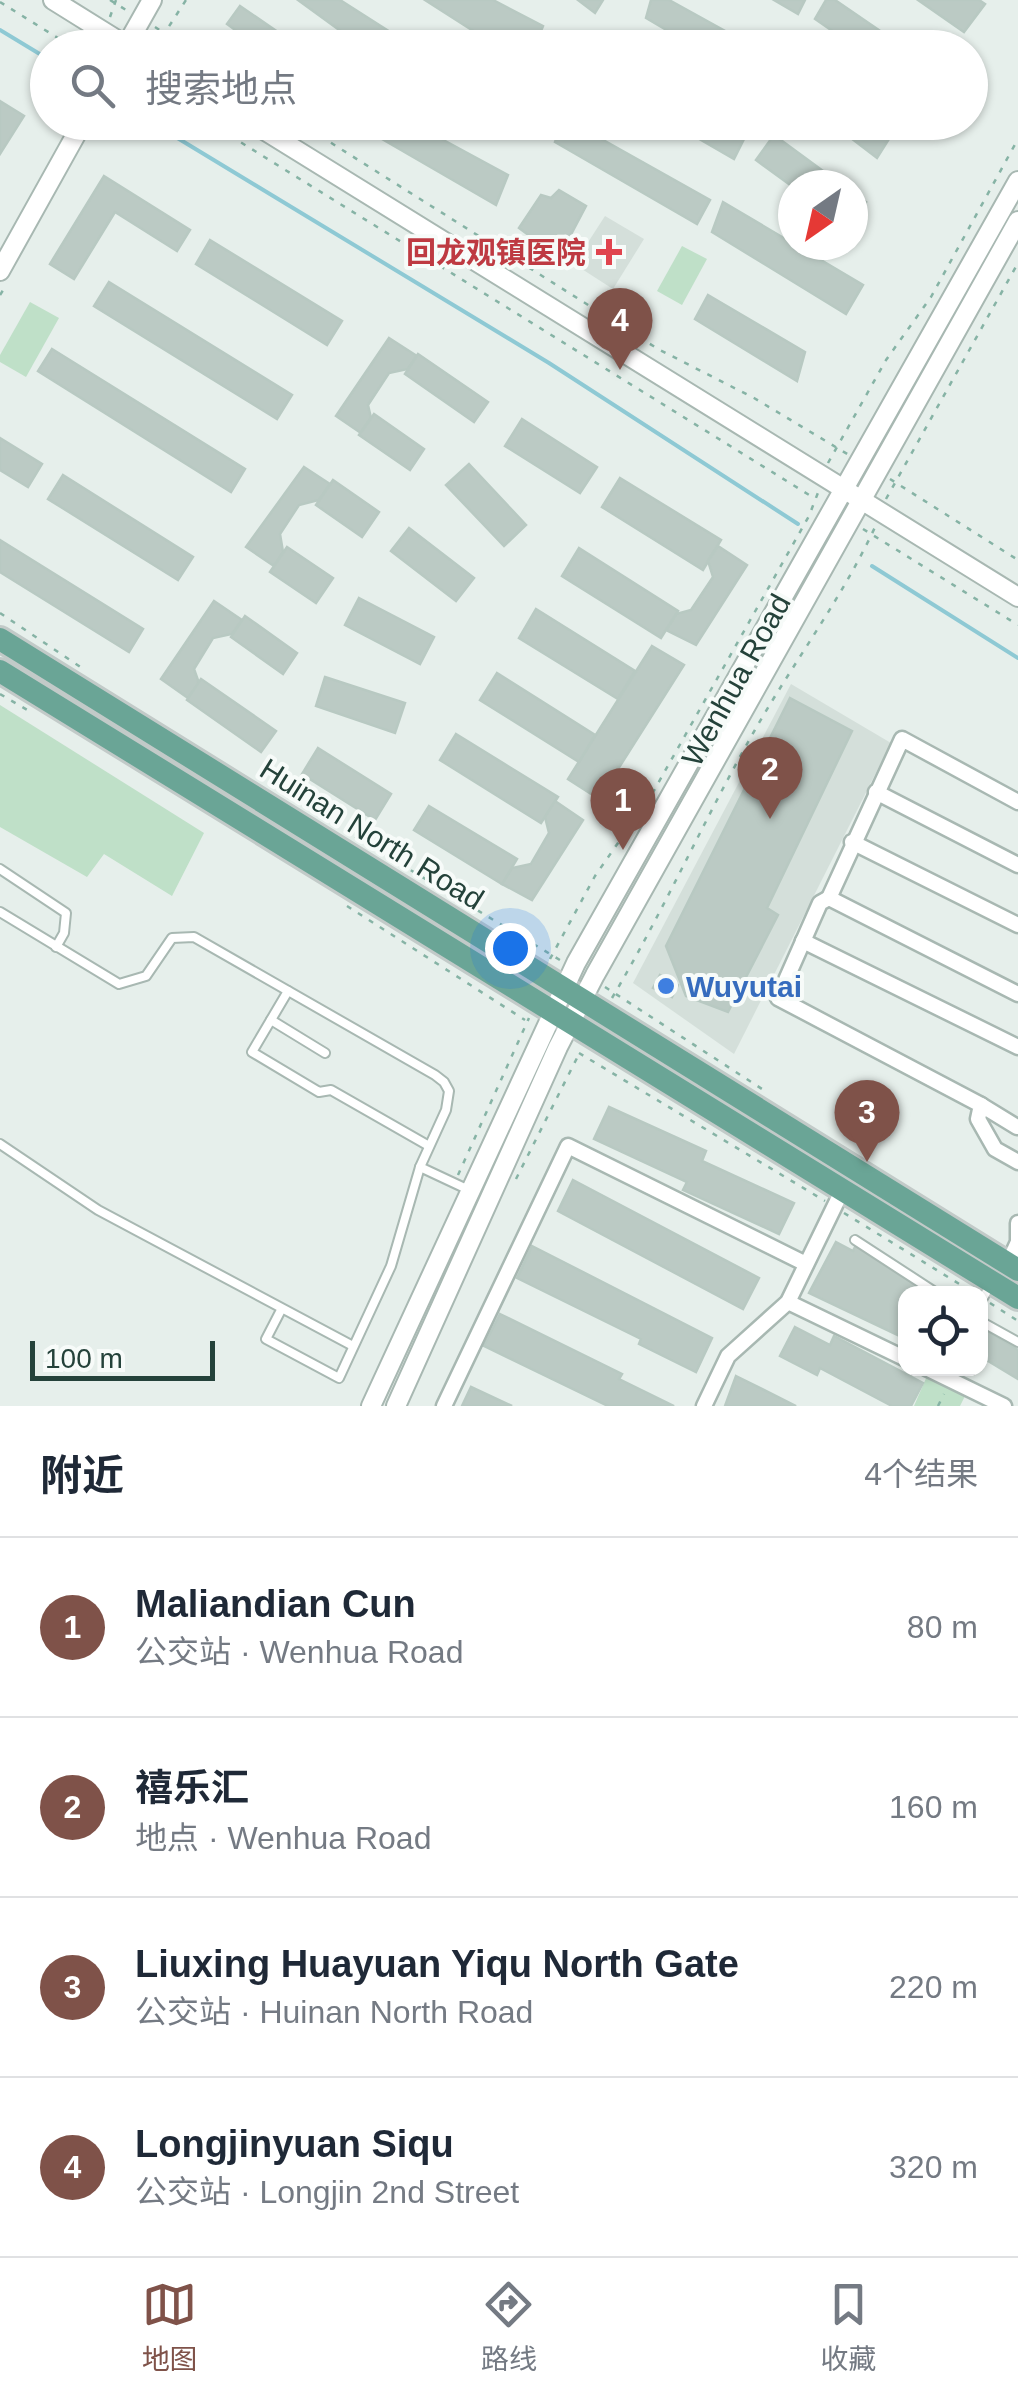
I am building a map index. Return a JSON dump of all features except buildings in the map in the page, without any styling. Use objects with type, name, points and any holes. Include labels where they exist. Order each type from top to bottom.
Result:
[{"type":"main road","name":"Huinan North Road","points":[[0,639],[572,994],[999,1274],[1018,1298]]},
{"type":"main road","name":"Huinan North Road","points":[[0,671],[560,1018],[838,1199],[999,1274]]},
{"type":"street","points":[[53,0],[100,30]]},
{"type":"street","points":[[136,30],[152,0]]},
{"type":"street","points":[[0,271],[73,140]]},
{"type":"street","points":[[280,140],[1018,598]]},
{"type":"street","name":"Wenhua Road","points":[[371,1406],[469,1190],[572,994],[844,490],[1018,182]]},
{"type":"street","name":"Wenhua Road","points":[[572,994],[861,500],[1018,221]]},
{"type":"street","points":[[1018,802],[902,739],[852,842],[830,898],[820,903],[778,998],[1017,1125],[1018,1162]]},
{"type":"street","points":[[876,792],[1018,865]]},
{"type":"street","points":[[852,842],[1018,925]]},
{"type":"street","points":[[830,898],[1018,994]]},
{"type":"street","points":[[803,941],[1018,1047]]},
{"type":"street","name":"Wenhua Road","points":[[396,1406],[560,1018]]},
{"type":"street","points":[[980,1106],[978,1119],[995,1149],[1018,1162]]},
{"type":"street","points":[[444,1406],[568,1146],[806,1264]]},
{"type":"street","points":[[704,1406],[728,1356],[788,1302],[838,1199]]},
{"type":"street","points":[[999,1274],[1018,1223]]},
{"type":"street","points":[[788,1302],[898,1355]]},
{"type":"street","points":[[942,1376],[1004,1406]]},
{"type":"lane","points":[[0,868],[66,913],[64,934],[56,947]]},
{"type":"lane","points":[[0,912],[106,978],[129,984],[146,976],[172,938],[186,934],[444,1082],[449,1100],[409,1190],[391,1266],[339,1378],[266,1339],[282,1310]]},
{"type":"lane","points":[[288,991],[252,1052],[319,1092],[331,1090],[429,1146]]},
{"type":"lane","points":[[271,1020],[325,1053]]},
{"type":"lane","points":[[0,1144],[98,1210],[354,1346]]},
{"type":"lane","points":[[420,1167],[469,1190]]},
{"type":"lane","points":[[855,1240],[926,1286]]},
{"type":"lane","points":[[988,1325],[1018,1342]]},
{"type":"path","points":[[167,30],[186,0]]},
{"type":"path","points":[[0,2],[45,30]]},
{"type":"path","points":[[838,442],[886,360],[931,298],[1018,139]]},
{"type":"path","points":[[237,140],[803,492]]},
{"type":"path","points":[[326,140],[658,350],[754,398],[832,445]]},
{"type":"path","points":[[897,478],[1018,263]]},
{"type":"path","points":[[907,490],[1018,560]]},
{"type":"path","points":[[559,941],[596,876],[652,794],[814,504]]},
{"type":"path","points":[[622,980],[661,910],[695,835],[870,537]]},
{"type":"path","points":[[877,538],[1018,625]]},
{"type":"path","points":[[0,613],[83,669]]},
{"type":"path","points":[[0,694],[35,714]]},
{"type":"path","points":[[329,822],[548,952]]},
{"type":"path","points":[[344,904],[515,1014]]},
{"type":"path","points":[[582,1055],[838,1199],[999,1274],[1018,1321]]},
{"type":"path","points":[[938,1406],[950,1380]]},
{"type":"shaded area","name":"回龙观镇医院","points":[[605,216],[644,239],[613,289],[574,264]]},
{"type":"shaded area","points":[[791,684],[891,743],[734,1054],[633,983]]},
{"type":"green space","points":[[682,246],[707,259],[682,305],[657,291]]},
{"type":"green space","points":[[30,302],[59,318],[26,377],[0,362],[0,355]]},
{"type":"green space","points":[[0,705],[204,833],[172,896],[104,854],[87,877],[0,827]]},
{"type":"green space","points":[[927,1376],[966,1394],[960,1406],[914,1406]]},
{"type":"waterway","points":[[0,30],[30,48]]},
{"type":"waterway","points":[[181,140],[549,363],[798,524]]},
{"type":"waterway","points":[[872,566],[1018,658]]},
{"type":"place","name":"回龙观镇医院","points":[[609,252]]},
{"type":"place","name":"Longjinyuan Siqu","points":[[620,370]]},
{"type":"place","name":"禧乐汇","points":[[770,819]]},
{"type":"place","name":"Maliandian Cun","points":[[623,850]]},
{"type":"place","name":"Wuyutai","points":[[666,986]]},
{"type":"place","name":"Liuxing Huayuan Yiqu North Gate","points":[[867,1162]]}]
